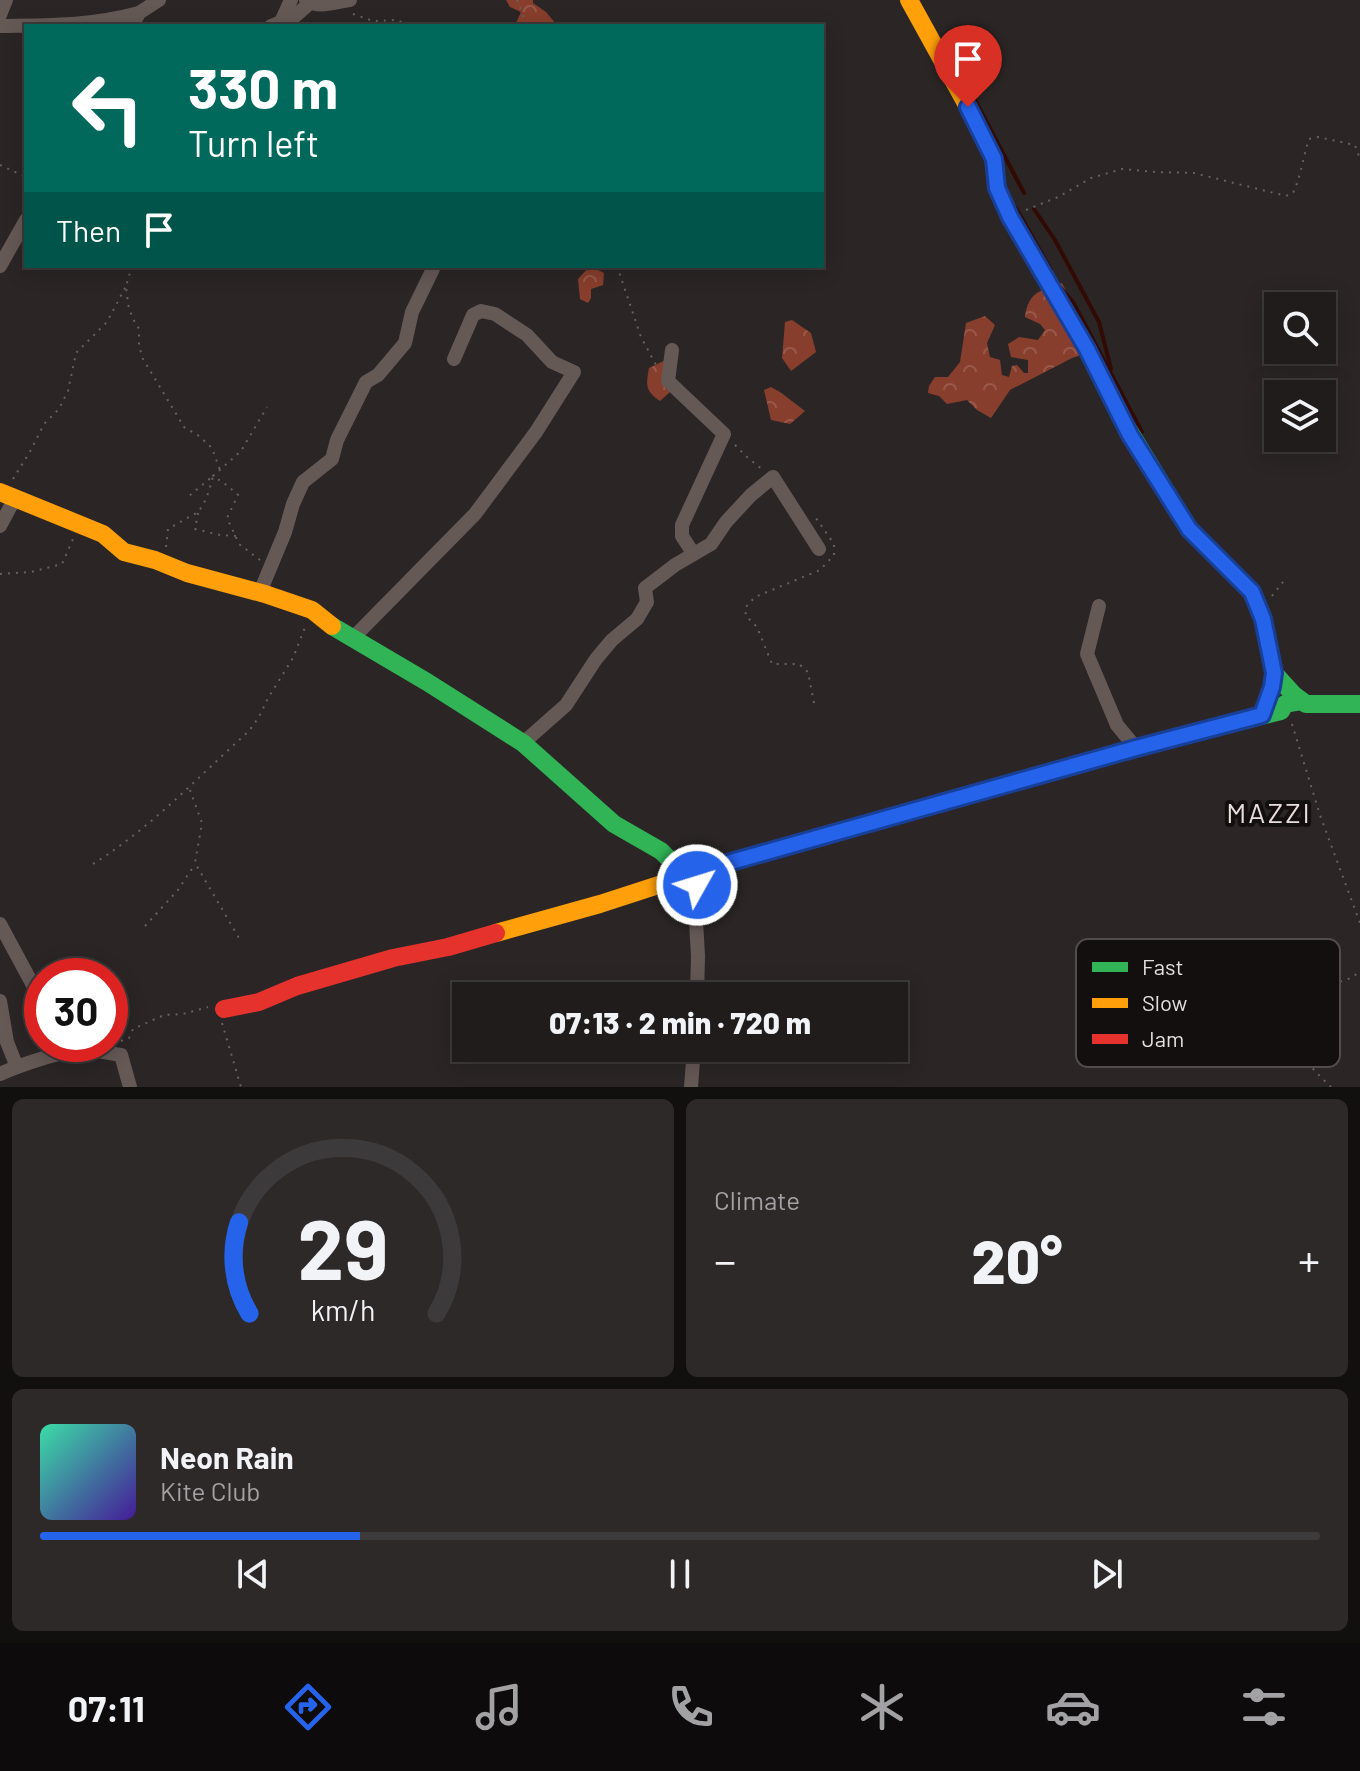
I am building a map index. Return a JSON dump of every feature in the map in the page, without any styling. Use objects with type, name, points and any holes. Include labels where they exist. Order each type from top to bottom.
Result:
[{"type":"street","points":[[0,15],[6,0]]},
{"type":"street","points":[[86,24],[136,20],[159,0]]},
{"type":"street","points":[[276,24],[291,0]]},
{"type":"street","points":[[909,0],[994,159],[997,188],[1010,217],[1087,349],[1130,435],[1189,529],[1252,592],[1263,619],[1274,673],[1262,715]]},
{"type":"street","points":[[276,24],[294,17],[308,2],[320,6],[343,1]]},
{"type":"street","points":[[0,26],[24,25]]},
{"type":"street","points":[[0,266],[24,224]]},
{"type":"street","points":[[265,594],[263,585],[303,482],[332,459],[337,440],[366,382],[378,375],[405,343],[412,312],[433,269]]},
{"type":"street","points":[[352,639],[475,514],[536,432],[574,372],[552,362],[527,335],[495,314],[481,311],[473,315],[454,359]]},
{"type":"street","points":[[672,350],[668,381],[724,434],[682,525],[682,536],[693,553]]},
{"type":"street","points":[[523,743],[566,705],[596,659],[612,640],[637,619],[647,602],[645,588],[693,553],[711,544],[726,522],[773,477],[819,549]]},
{"type":"street","points":[[0,526],[6,495],[103,534],[124,552],[312,610],[352,639],[523,743],[614,824],[691,871],[697,982]]},
{"type":"street","points":[[1099,606],[1087,654],[1117,725],[1136,748]]},
{"type":"street","points":[[1274,673],[1294,702]]},
{"type":"street","points":[[224,1009],[259,1002],[297,986],[393,958],[448,947],[600,904],[677,879],[691,871],[1281,711],[1294,702],[1360,704]]},
{"type":"street","points":[[0,924],[24,969]]},
{"type":"street","points":[[0,1001],[7,1042],[17,1067]]},
{"type":"street","points":[[0,1074],[30,1062]]},
{"type":"street","points":[[123,1062],[130,1087]]},
{"type":"street","points":[[691,1087],[693,1062]]},
{"type":"path","points":[[517,0],[526,24]]},
{"type":"path","points":[[343,1],[357,16],[373,21],[396,20],[407,24]]},
{"type":"path","points":[[1010,217],[1058,197],[1091,178],[1122,169],[1194,173],[1286,196],[1293,193],[1299,181],[1309,139],[1318,137],[1355,145],[1360,159]]},
{"type":"path","points":[[0,165],[24,176]]},
{"type":"path","points":[[6,495],[44,424],[59,409],[68,391],[76,353],[107,322],[126,286],[131,268]]},
{"type":"path","points":[[618,268],[641,337],[668,381]]},
{"type":"path","points":[[126,286],[128,304],[139,329],[143,359],[184,427],[212,448],[220,470]]},
{"type":"path","points":[[189,496],[241,451],[267,407]]},
{"type":"path","points":[[724,434],[773,477]]},
{"type":"path","points":[[213,476],[238,495],[227,518],[239,544],[271,567]]},
{"type":"path","points":[[213,476],[210,490],[198,512],[195,529],[236,536]]},
{"type":"path","points":[[155,560],[165,551],[168,529],[198,512]]},
{"type":"path","points":[[813,514],[834,544],[834,555],[820,570],[755,597],[745,608],[746,616],[757,627],[772,664],[799,664],[808,672],[814,703]]},
{"type":"path","points":[[0,574],[31,572],[62,564],[74,537]]},
{"type":"path","points":[[1263,619],[1273,592],[1287,577]]},
{"type":"path","points":[[93,864],[122,846],[249,731],[293,658],[312,610]]},
{"type":"path","points":[[1294,702],[1320,815],[1360,923]]},
{"type":"path","points":[[145,926],[178,890],[195,863],[202,823],[189,788]]},
{"type":"path","points":[[195,863],[239,938]]},
{"type":"path","points":[[1340,982],[1360,971]]},
{"type":"path","points":[[128,1038],[133,1029],[164,1015],[183,1014],[207,1007],[224,1009],[221,1022],[241,1087]]},
{"type":"path","points":[[1312,1067],[1331,1087]]},
{"type":"green space","points":[[506,0],[533,0],[556,24],[516,24],[521,12],[510,7]]},
{"type":"green space","points":[[588,268],[604,273],[603,285],[591,289],[588,303],[580,299],[578,279]]},
{"type":"green space","points":[[1062,283],[1098,350],[1072,358],[1010,390],[991,418],[967,400],[947,404],[939,396],[928,393],[935,377],[948,377],[960,362],[966,323],[985,316],[995,325],[987,343],[990,357],[1000,360],[1002,375],[1009,377],[1012,366],[1017,365],[1028,373],[1028,360],[1011,357],[1008,344],[1019,337],[1038,340],[1045,330],[1025,317],[1029,302],[1042,290]]},
{"type":"green space","points":[[792,320],[811,333],[816,352],[791,371],[782,358],[785,322]]},
{"type":"green space","points":[[672,357],[676,364],[670,392],[660,401],[648,387],[649,368]]},
{"type":"green space","points":[[771,387],[805,411],[790,424],[771,420],[764,390]]},
{"type":"waterway","points":[[964,79],[1024,193]]},
{"type":"waterway","points":[[1016,208],[1051,270]]},
{"type":"waterway","points":[[1034,209],[1055,240],[1099,322],[1111,369]]},
{"type":"waterway","points":[[1061,288],[1073,302],[1142,432]]},
{"type":"traffic: fast","points":[[1125,424],[1189,529],[1252,592],[1263,619],[1274,673],[1306,704],[1360,704]]},
{"type":"traffic: fast","points":[[332,626],[523,743],[614,824],[661,851],[682,872]]},
{"type":"traffic: fast","points":[[1046,773],[1281,711],[1285,704],[1302,701]]},
{"type":"traffic: slow","points":[[909,0],[994,159],[997,188],[1010,217],[1087,349],[1125,424]]},
{"type":"traffic: slow","points":[[0,492],[103,534],[124,552],[312,610],[332,626]]},
{"type":"traffic: slow","points":[[1262,715],[1274,673]]},
{"type":"traffic: slow","points":[[496,933],[677,879],[682,872],[699,871],[1046,773]]},
{"type":"traffic: jam","points":[[224,1009],[259,1002],[297,986],[393,958],[496,933]]},
{"type":"district","name":"MAZZI","points":[[1269,813]]},
{"type":"route","points":[[697,885],[699,871],[1262,715],[1272,687],[1274,673],[1263,619],[1252,592],[1189,529],[1130,435],[1087,349],[1010,217],[997,188],[994,159],[968,107]]}]
